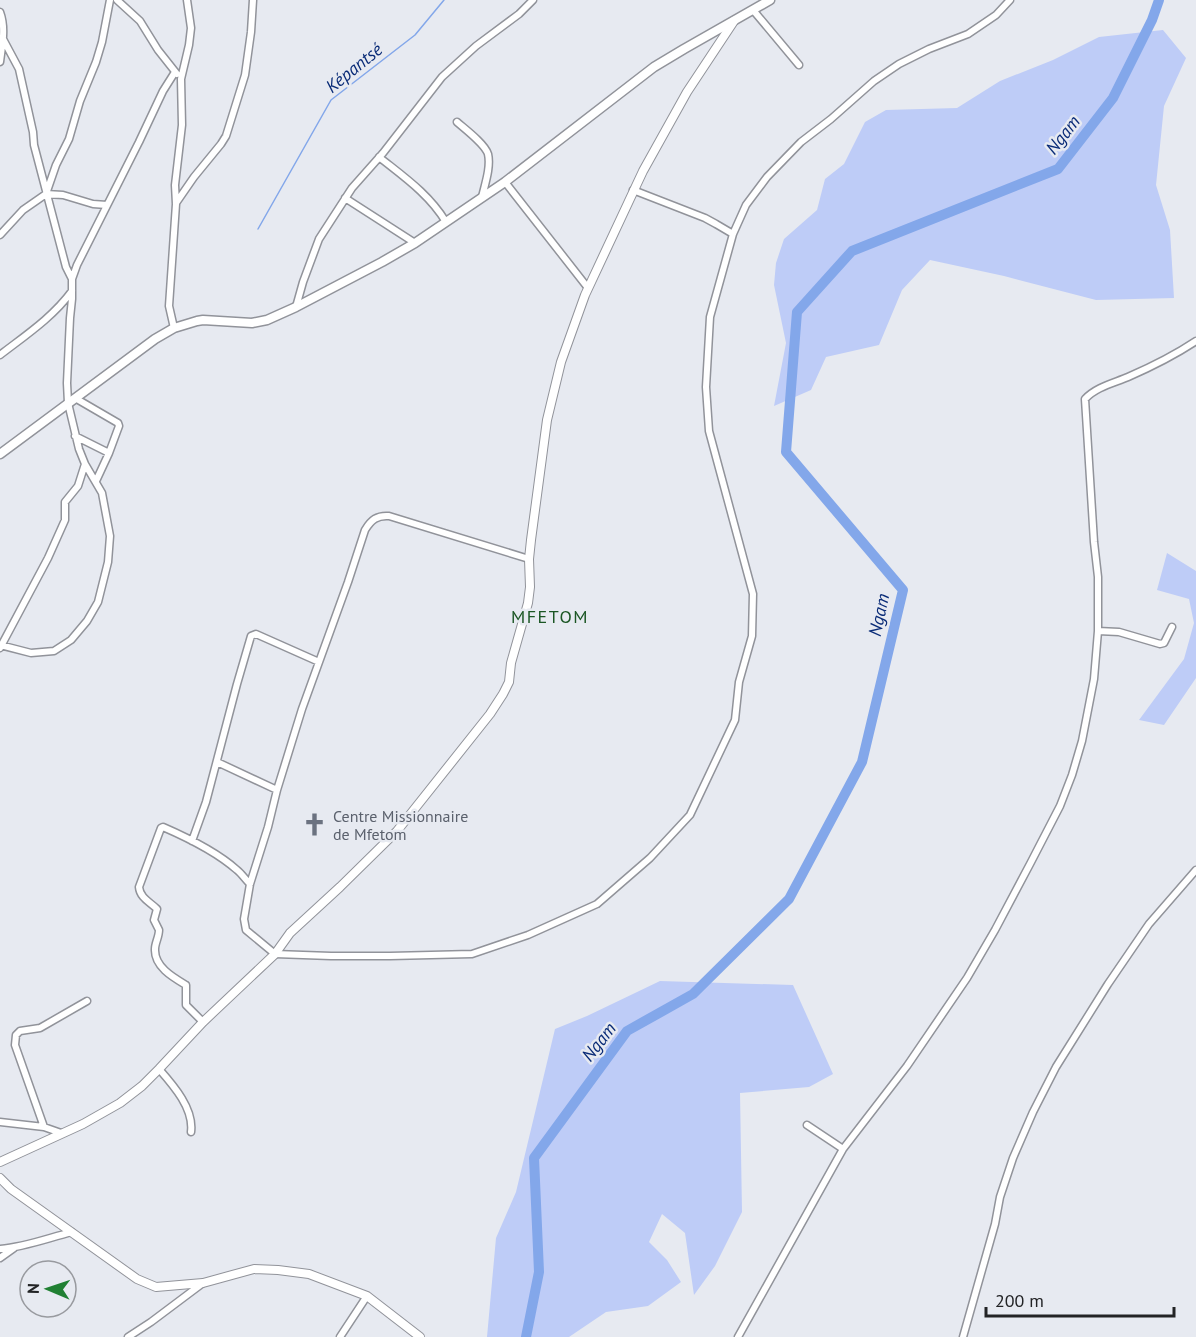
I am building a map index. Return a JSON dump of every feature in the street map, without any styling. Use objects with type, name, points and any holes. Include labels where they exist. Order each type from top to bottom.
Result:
[{"type":"main road","points":[[0,454],[155,339],[174,328],[203,320],[259,322],[296,307],[416,243],[505,182],[654,67],[770,0]]},
{"type":"street","points":[[0,235],[23,210],[46,194],[56,165],[69,140],[80,101],[96,62],[107,22],[110,0]]},
{"type":"street","points":[[117,0],[140,21],[158,50],[181,79]]},
{"type":"street","points":[[174,328],[169,306],[176,204],[175,185],[182,125],[181,79],[189,45],[190,28],[187,0]]},
{"type":"street","points":[[176,204],[226,136],[245,75],[253,0]]},
{"type":"street","points":[[296,307],[319,240],[352,188],[442,77],[533,0]]},
{"type":"street","points":[[529,559],[382,515],[369,523],[302,709],[250,884],[244,919],[246,930],[275,954],[343,956],[472,954],[528,935],[597,904],[650,858],[690,815],[735,720],[740,682],[752,636],[753,594],[710,431],[706,387],[710,317],[733,234],[746,205],[767,177],[801,142],[874,81],[899,64],[968,34],[996,15],[1011,0]]},
{"type":"street","points":[[753,10],[799,65]]},
{"type":"street","points":[[0,12],[3,24],[0,62]]},
{"type":"street","points":[[0,1162],[83,1124],[120,1103],[142,1086],[232,993],[275,954],[290,933],[397,831],[463,749],[503,694],[509,682],[528,603],[529,559],[547,420],[561,362],[588,288],[633,190],[687,92],[735,19]]},
{"type":"street","points":[[3,39],[19,69],[46,194],[66,267],[72,279]]},
{"type":"street","points":[[85,464],[78,486],[65,502],[65,520],[48,558],[1,646],[31,653],[54,651],[71,640],[87,621],[98,602],[108,562],[110,536],[102,493],[85,464],[75,436],[67,383],[72,279],[77,264],[163,91],[175,72]]},
{"type":"street","points":[[457,122],[481,144],[488,154],[482,197]]},
{"type":"street","points":[[379,157],[421,190],[437,207],[446,222]]},
{"type":"street","points":[[505,182],[588,288]]},
{"type":"street","points":[[633,190],[705,218],[733,234]]},
{"type":"street","points":[[46,194],[63,195],[93,204],[107,205]]},
{"type":"street","points":[[345,198],[416,243]]},
{"type":"street","points":[[0,355],[51,315],[72,291]]},
{"type":"street","points":[[738,1337],[843,1149],[907,1066],[968,978],[996,930],[1060,806],[1072,775],[1082,741],[1094,679],[1098,631],[1098,577],[1085,399],[1091,392],[1151,366],[1196,341]]},
{"type":"street","points":[[71,401],[118,423],[119,426],[96,481]]},
{"type":"street","points":[[75,436],[109,453]]},
{"type":"street","points":[[81,476],[92,474]]},
{"type":"street","points":[[1098,631],[1119,632],[1160,644],[1164,643],[1172,627]]},
{"type":"street","points":[[192,841],[217,762],[251,636],[256,634],[319,662]]},
{"type":"street","points":[[217,762],[277,790]]},
{"type":"street","points":[[203,1022],[186,1005],[186,985],[171,976],[158,961],[155,949],[159,930],[154,920],[156,909],[142,897],[139,887],[160,828],[163,827],[192,841],[237,870],[250,884]]},
{"type":"street","points":[[963,1337],[995,1224],[1000,1197],[1013,1158],[1033,1112],[1056,1067],[1108,984],[1149,924],[1196,870]]},
{"type":"street","points":[[44,1127],[15,1045],[16,1035],[20,1031],[40,1028],[87,1001]]},
{"type":"street","points":[[159,1069],[177,1091],[189,1114],[192,1120],[191,1132]]},
{"type":"street","points":[[0,1122],[44,1127],[61,1133]]},
{"type":"street","points":[[807,1125],[843,1149]]},
{"type":"street","points":[[0,1178],[11,1189],[137,1279],[156,1287],[203,1283],[254,1269],[309,1274],[367,1296],[420,1337]]},
{"type":"street","points":[[0,1249],[74,1232]]},
{"type":"street","points":[[0,1258],[16,1247]]},
{"type":"street","points":[[128,1337],[152,1322],[203,1283]]},
{"type":"street","points":[[340,1337],[367,1296]]},
{"type":"shaded area","points":[[1163,30],[1186,58],[1164,106],[1156,185],[1170,230],[1174,298],[1096,300],[930,260],[902,290],[879,345],[826,357],[811,390],[774,406],[786,343],[774,285],[776,263],[784,239],[817,210],[825,179],[844,164],[865,122],[886,110],[957,108],[1000,81],[1053,60],[1099,37]]},
{"type":"shaded area","points":[[1167,553],[1196,571],[1196,678],[1164,725],[1139,720],[1184,659],[1194,623],[1189,599],[1157,590]]},
{"type":"shaded area","points":[[660,981],[793,985],[833,1074],[809,1087],[740,1093],[742,1212],[715,1266],[694,1295],[685,1233],[662,1214],[649,1242],[667,1260],[681,1282],[648,1306],[606,1312],[569,1337],[487,1337],[496,1238],[516,1192],[555,1029]]},
{"type":"waterway","name":"Képantsé","points":[[258,229],[331,100],[415,35],[444,0]]},
{"type":"waterway","name":"Ngam","points":[[526,1337],[539,1272],[534,1158],[627,1031],[693,994],[789,899],[862,762],[903,590],[786,452],[797,312],[852,251],[1058,169],[1113,98],[1152,20],[1159,0]]},
{"type":"place","name":"Centre Missionnaire de Mfetom","points":[[315,825]]},
{"type":"district","name":"MFETOM","points":[[550,617]]}]
